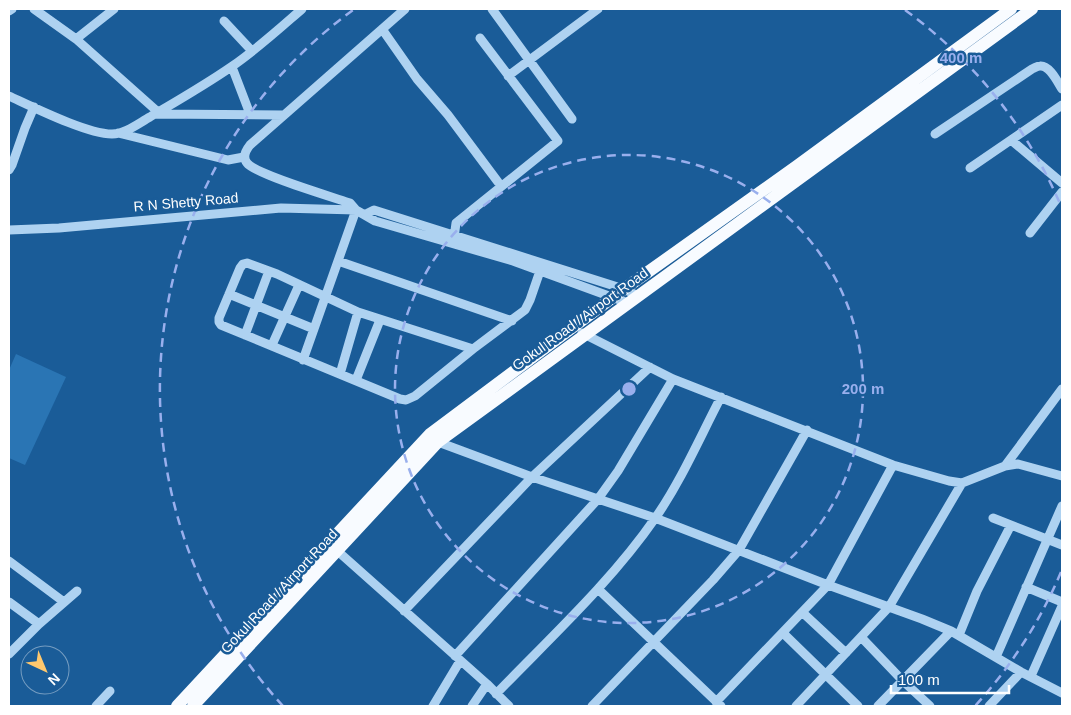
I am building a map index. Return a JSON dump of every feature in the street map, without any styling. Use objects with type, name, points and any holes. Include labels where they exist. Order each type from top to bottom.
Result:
[{"type":"main road","name":"Gokul Road / Airport Road","points":[[176,706],[438,442],[578,332],[619,293],[797,166],[1011,9]]},
{"type":"main road","name":"Gokul Road / Airport Road","points":[[193,706],[430,434],[578,332],[633,299],[1032,9]]},
{"type":"street","points":[[34,9],[76,39],[156,113],[284,115]]},
{"type":"street","points":[[76,39],[114,9]]},
{"type":"street","points":[[117,133],[156,113],[232,67],[302,9]]},
{"type":"street","points":[[244,157],[250,145],[404,9]]},
{"type":"street","points":[[494,9],[572,119]]},
{"type":"street","points":[[508,76],[598,9]]},
{"type":"street","points":[[224,21],[252,51]]},
{"type":"street","points":[[382,29],[418,80],[448,115],[498,182]]},
{"type":"street","points":[[454,238],[456,223],[558,141],[480,38]]},
{"type":"street","points":[[935,134],[1032,69],[1040,66],[1044,66],[1049,70],[1062,90]]},
{"type":"street","points":[[232,67],[250,114]]},
{"type":"street","points":[[9,96],[102,133],[117,133],[228,160],[244,157]]},
{"type":"street","points":[[970,168],[1062,105]]},
{"type":"street","points":[[9,170],[34,107]]},
{"type":"street","points":[[1011,140],[1062,183]]},
{"type":"street","points":[[244,157],[250,166],[264,174],[350,203],[356,210],[303,360]]},
{"type":"street","points":[[1030,233],[1062,192]]},
{"type":"street","name":"R N Shetty Road","points":[[10,232],[281,208],[356,210],[366,214],[374,210],[633,299]]},
{"type":"street","name":"R N Shetty Road","points":[[454,238],[540,271],[551,270]]},
{"type":"street","points":[[338,262],[512,321]]},
{"type":"street","points":[[472,349],[358,312],[251,264],[243,264],[219,322],[221,325],[272,345],[303,360],[356,380],[400,400],[406,400],[415,396],[472,349],[512,321],[528,306],[540,271]]},
{"type":"street","points":[[245,335],[269,271]]},
{"type":"street","points":[[272,345],[299,285]]},
{"type":"street","points":[[229,294],[314,329]]},
{"type":"street","points":[[340,374],[358,312]]},
{"type":"street","points":[[356,380],[380,320]]},
{"type":"street","points":[[578,332],[673,379],[893,464],[949,482],[962,483],[1005,466],[1018,464],[1061,474]]},
{"type":"street","points":[[404,612],[532,477],[650,367]]},
{"type":"street","points":[[433,706],[457,658],[598,499],[618,471],[673,379]]},
{"type":"street","points":[[1005,466],[1062,389]]},
{"type":"street","points":[[496,694],[598,589],[656,518],[677,484],[721,397]]},
{"type":"street","points":[[592,706],[713,580],[739,550],[807,430]]},
{"type":"street","points":[[438,442],[532,477],[656,518],[955,633],[1021,672],[1062,693]]},
{"type":"street","points":[[598,589],[718,704],[731,684],[828,585],[893,464]]},
{"type":"street","points":[[796,706],[889,607],[962,483]]},
{"type":"street","points":[[996,657],[1062,506]]},
{"type":"street","points":[[993,518],[1062,545]]},
{"type":"street","points":[[878,706],[902,681],[955,633],[1011,525]]},
{"type":"street","points":[[333,546],[509,706]]},
{"type":"street","points":[[9,561],[64,602]]},
{"type":"street","points":[[1026,588],[1062,602]]},
{"type":"street","points":[[9,654],[39,624],[77,591]]},
{"type":"street","points":[[9,602],[39,624]]},
{"type":"street","points":[[1031,676],[1062,606]]},
{"type":"street","points":[[802,612],[846,653]]},
{"type":"street","points":[[783,633],[858,706]]},
{"type":"street","points":[[861,637],[902,681],[930,706]]},
{"type":"street","points":[[989,706],[1021,672]]},
{"type":"street","points":[[472,706],[487,684]]},
{"type":"street","points":[[96,706],[110,691]]},
{"type":"shaded area","points":[[16,354],[66,377],[25,465],[9,458],[9,370]]}]
